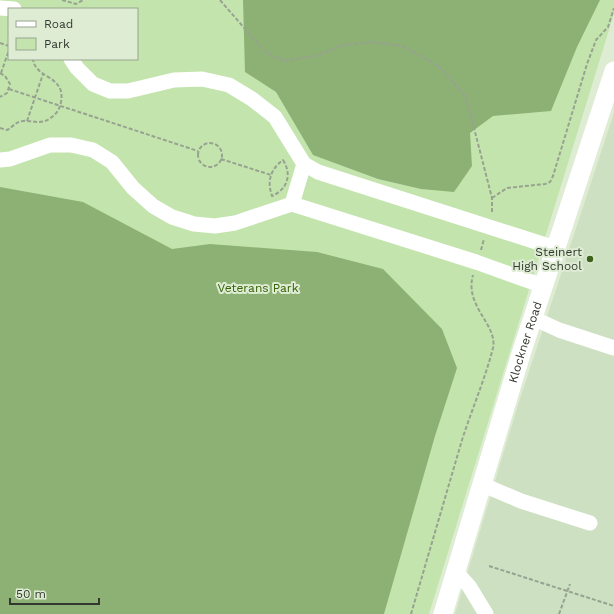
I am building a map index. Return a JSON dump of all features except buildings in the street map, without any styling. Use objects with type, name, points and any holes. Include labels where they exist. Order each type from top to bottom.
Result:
[{"type":"main road","name":"Klockner Road","points":[[443,614],[457,573],[481,484],[543,286],[614,72]]},
{"type":"lane","points":[[72,60],[77,68],[93,84],[110,91],[128,91],[174,80],[202,79],[229,85],[252,99],[275,117],[304,164],[318,172],[555,248]]},
{"type":"lane","points":[[0,160],[10,159],[50,145],[71,145],[93,150],[112,162],[133,188],[153,206],[172,216],[194,224],[214,226],[235,223],[292,204],[476,262],[543,286]]},
{"type":"lane","points":[[292,204],[304,164]]},
{"type":"lane","points":[[533,318],[559,330],[614,348]]},
{"type":"lane","points":[[481,484],[521,501],[590,523]]},
{"type":"lane","points":[[457,573],[469,586],[486,614]]},
{"type":"path","points":[[62,0],[76,4],[83,0]]},
{"type":"path","points":[[492,198],[507,188],[545,184],[550,182],[587,64],[596,40],[608,27],[614,8]]},
{"type":"path","points":[[0,97],[7,94],[9,89],[8,80],[1,73],[8,53]]},
{"type":"path","points":[[0,128],[7,130],[17,122],[43,122],[53,116],[60,106],[60,90],[51,77],[43,74],[35,67],[33,60]]},
{"type":"path","points":[[27,121],[43,74]]},
{"type":"path","points":[[9,89],[198,151]]},
{"type":"path","points":[[214,143],[221,149],[222,159],[215,166],[206,167],[199,160],[198,151],[204,144],[214,143]]},
{"type":"path","points":[[222,159],[271,175]]},
{"type":"path","points":[[283,160],[288,172],[286,184],[283,189],[272,196],[269,188],[271,175],[276,165],[283,160]]},
{"type":"path","points":[[489,566],[614,606]]},
{"type":"path","points":[[559,614],[570,584]]},
{"type":"shaded area","name":"Steinert High School","points":[[614,113],[614,614],[455,614],[518,405]]},
{"type":"green space","name":"Veterans Park","points":[[0,0],[614,0],[614,13],[609,30],[429,614],[0,614]]},
{"type":"green space","points":[[243,0],[600,0],[577,47],[551,111],[493,116],[470,133],[472,166],[454,192],[421,189],[378,179],[313,155],[276,92],[245,72]]},
{"type":"green space","points":[[0,187],[83,202],[172,249],[210,244],[317,252],[383,269],[442,329],[457,368],[435,436],[384,614],[0,614]]},
{"type":"place","name":"Steinert High School","points":[[590,259]]}]
